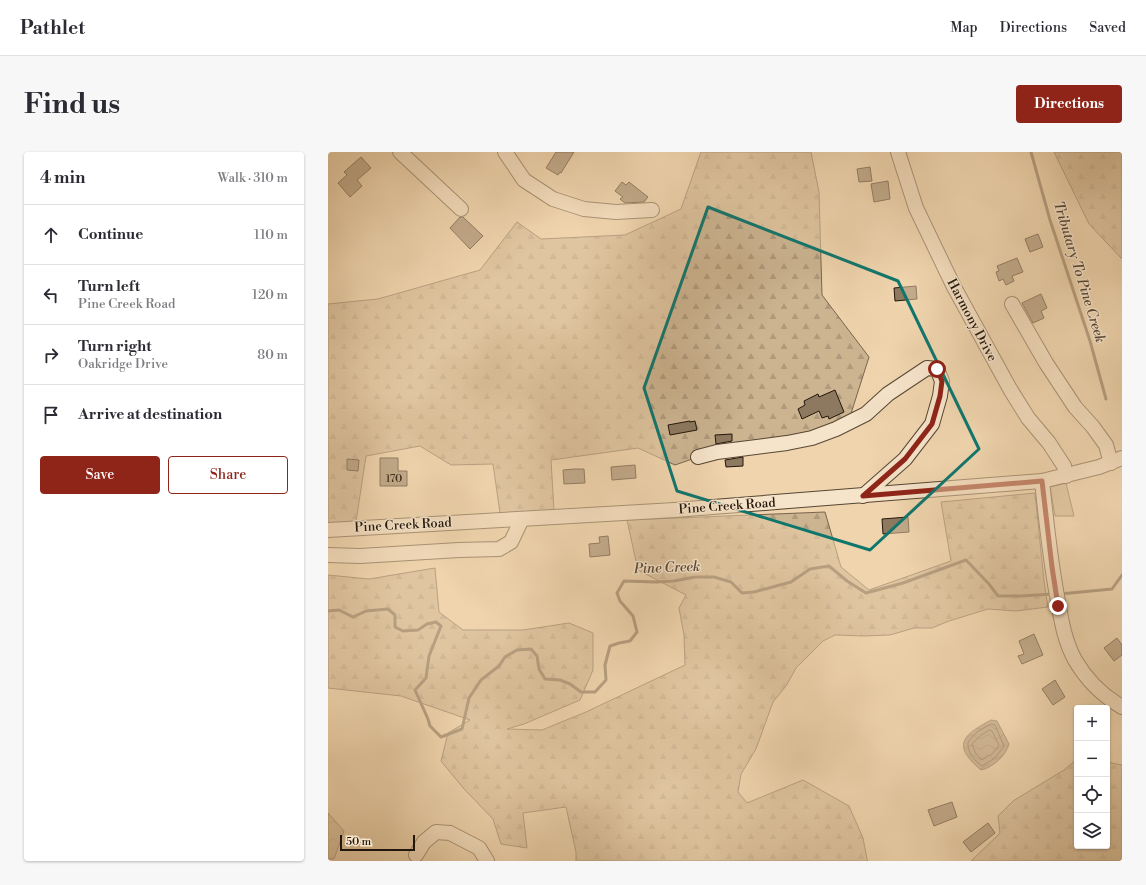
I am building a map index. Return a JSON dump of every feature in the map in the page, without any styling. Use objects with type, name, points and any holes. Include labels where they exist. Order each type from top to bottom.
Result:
[{"type":"street","points":[[400,152],[461,209]]},
{"type":"street","points":[[505,152],[524,180],[553,199],[584,209],[616,212],[652,210]]},
{"type":"street","name":"Harmony Drive","points":[[898,152],[916,208],[954,287],[1010,389],[1028,418],[1049,443],[1064,466],[1066,476]]},
{"type":"street","points":[[1012,304],[1046,363],[1075,407],[1093,427],[1117,461]]},
{"type":"street","points":[[698,457],[717,452],[787,444],[836,430],[866,414],[888,394],[927,368],[937,369],[942,381],[940,396],[932,424],[905,459],[863,496]]},
{"type":"street","name":"Pine Creek Road","points":[[328,530],[682,509],[1042,481],[1066,476],[1117,461]]},
{"type":"street","points":[[1042,481],[1052,567],[1062,629],[1075,660],[1088,679],[1102,693],[1122,707]]},
{"type":"street","points":[[328,555],[360,556],[499,549],[511,542],[522,519]]},
{"type":"street","points":[[416,855],[424,842],[436,832],[450,833],[479,848],[487,861]]},
{"type":"highlighted area","points":[[708,207],[898,281],[979,449],[870,550],[677,491],[644,388]]},
{"type":"green space","points":[[701,152],[811,152],[819,192],[822,295],[869,357],[848,423],[698,457],[675,465],[638,448],[551,460],[554,510],[500,513],[493,464],[451,465],[420,446],[366,456],[355,528],[328,530],[328,304],[378,299],[480,270],[517,222],[541,239],[625,235],[681,209]]},
{"type":"green space","points":[[1054,152],[1122,152],[1122,259],[1089,224]]},
{"type":"green space","points":[[1066,483],[1074,516],[1055,516],[1050,487]]},
{"type":"green space","points":[[1035,493],[1048,607],[1016,611],[988,609],[932,628],[914,628],[890,635],[835,635],[823,641],[796,668],[786,686],[773,702],[756,749],[741,774],[738,792],[747,803],[803,780],[849,806],[863,838],[868,861],[576,861],[576,852],[566,807],[523,813],[527,848],[501,844],[493,819],[464,789],[441,761],[448,733],[470,720],[401,696],[328,688],[328,575],[369,579],[435,568],[439,612],[463,630],[523,630],[569,623],[593,633],[593,670],[580,700],[524,724],[507,729],[542,730],[586,712],[685,665],[684,635],[679,608],[686,595],[638,570],[627,520],[825,512],[841,567],[869,590],[951,561],[941,502]]},
{"type":"green space","points":[[1074,762],[1074,849],[1110,849],[1110,763],[1122,765],[1122,861],[971,861],[1000,833],[998,816],[1013,801],[1064,770]]},
{"type":"green space","points":[[328,813],[344,831],[334,859],[328,859]]},
{"type":"water","points":[[991,720],[997,721],[1009,744],[1005,753],[998,761],[990,767],[981,770],[966,754],[964,741],[973,731]]},
{"type":"building","points":[[556,152],[574,152],[561,173],[560,172],[558,175],[546,168]]},
{"type":"building","points":[[361,157],[371,168],[357,180],[362,186],[350,197],[338,183],[347,175],[344,172]]},
{"type":"building","points":[[870,167],[872,181],[859,182],[857,169]]},
{"type":"building","points":[[888,181],[890,199],[874,202],[871,184]]},
{"type":"building","points":[[622,182],[626,185],[629,182],[648,197],[644,202],[625,203],[620,199],[623,197],[615,191]]},
{"type":"building","points":[[460,217],[463,217],[483,236],[470,249],[450,228]]},
{"type":"building","points":[[1038,234],[1043,247],[1030,252],[1025,239]]},
{"type":"building","points":[[1017,258],[1023,272],[1012,276],[1014,281],[1006,285],[1003,279],[999,281],[996,272],[999,271],[997,266]]},
{"type":"building","points":[[916,286],[917,299],[895,301],[894,288]]},
{"type":"building","points":[[1041,294],[1047,308],[1041,311],[1044,318],[1033,323],[1022,303]]},
{"type":"building","points":[[835,390],[844,412],[829,419],[828,416],[822,418],[819,411],[802,419],[798,409],[805,405],[804,401],[818,394],[819,397]]},
{"type":"building","points":[[695,421],[697,430],[670,435],[668,425]]},
{"type":"building","points":[[732,434],[732,441],[716,444],[715,435]]},
{"type":"building","points":[[743,457],[743,466],[726,467],[725,460]]},
{"type":"building","points":[[380,458],[398,458],[398,471],[407,471],[407,486],[380,486]]},
{"type":"building","points":[[347,459],[359,460],[358,471],[347,470]]},
{"type":"building","points":[[635,465],[636,478],[612,480],[611,467]]},
{"type":"building","points":[[584,469],[585,483],[564,484],[563,470]]},
{"type":"building","points":[[908,517],[909,532],[883,534],[882,519]]},
{"type":"building","points":[[608,536],[610,555],[590,557],[589,544],[600,543],[599,537]]},
{"type":"building","points":[[1034,634],[1043,655],[1022,664],[1018,656],[1024,654],[1019,641]]},
{"type":"building","points":[[1117,638],[1122,645],[1122,655],[1114,661],[1104,648]]},
{"type":"building","points":[[1055,680],[1065,697],[1053,705],[1042,689]]},
{"type":"building","points":[[952,802],[957,817],[934,826],[928,810]]},
{"type":"building","points":[[988,823],[995,833],[971,852],[963,842]]},
{"type":"waterway","name":"Tributary To Pine Creek","points":[[1031,152],[1050,220],[1090,341],[1106,399]]},
{"type":"waterway","name":"Pine Creek","points":[[328,611],[339,610],[353,617],[366,611],[388,609],[395,615],[395,627],[403,631],[418,630],[427,624],[436,622],[441,626],[429,656],[426,678],[415,690],[430,726],[441,737],[462,729],[469,698],[481,680],[499,666],[505,657],[517,650],[531,649],[537,656],[539,669],[545,679],[560,680],[570,684],[581,692],[595,692],[606,680],[605,665],[610,646],[630,641],[637,632],[633,616],[620,601],[617,593],[624,581],[656,582],[674,581],[695,577],[714,577],[731,582],[742,593],[754,592],[791,582],[810,569],[829,566],[847,581],[866,593],[903,583],[966,560],[989,584],[998,596],[1052,594]]},
{"type":"waterway","name":"Pine Creek","points":[[1060,594],[1112,589],[1122,575]]},
{"type":"route","points":[[937,369],[942,381],[940,396],[932,424],[905,459],[863,496],[1042,481],[1058,606]]}]
